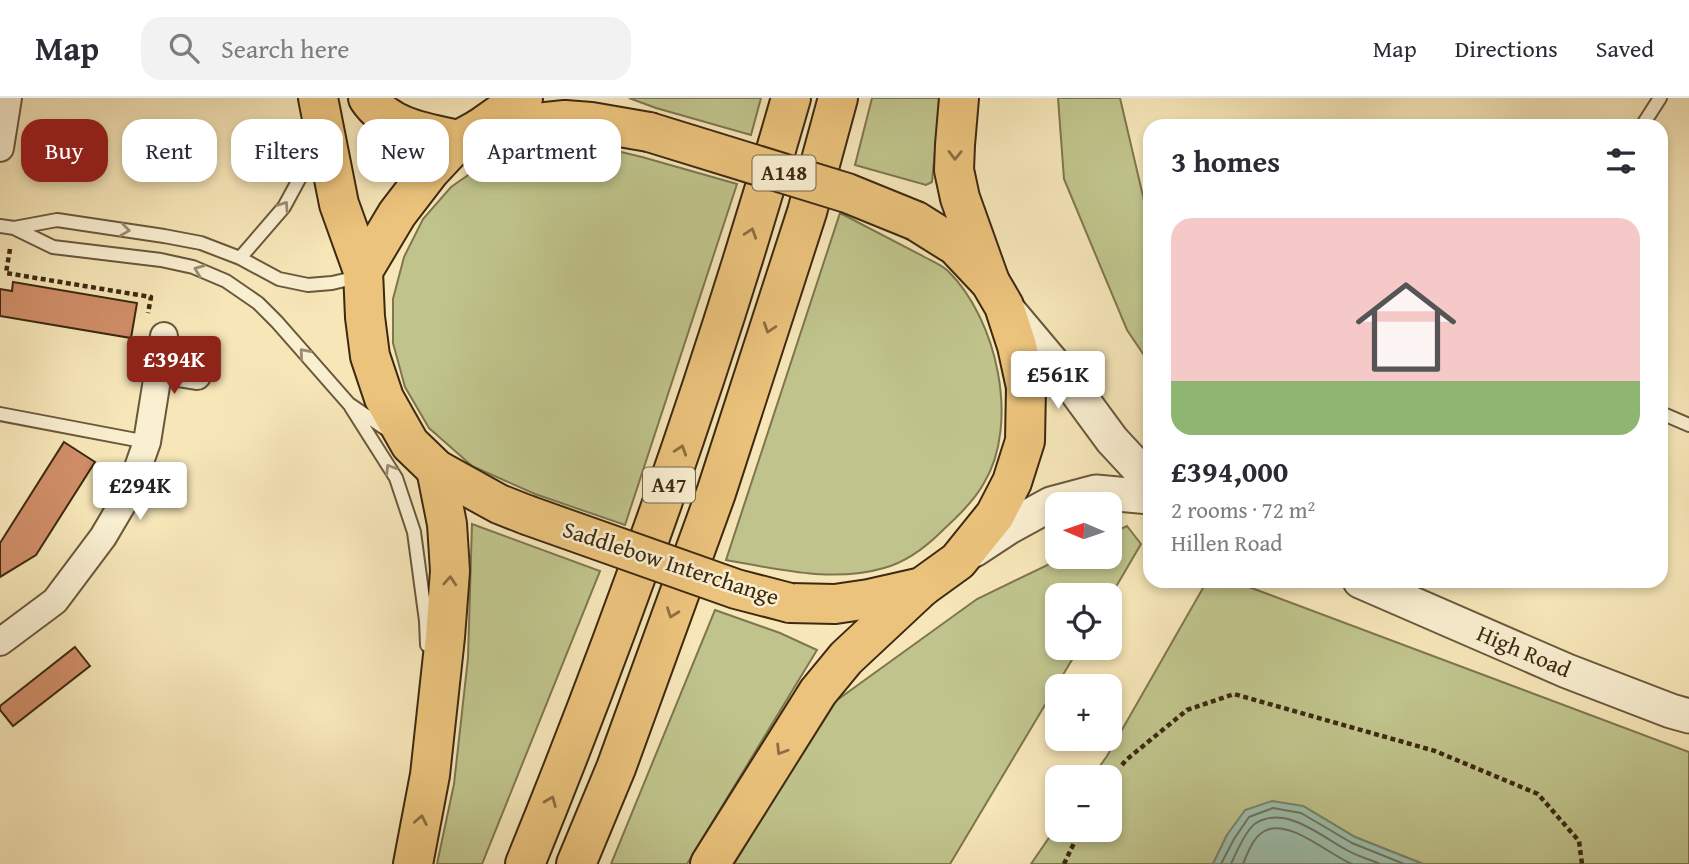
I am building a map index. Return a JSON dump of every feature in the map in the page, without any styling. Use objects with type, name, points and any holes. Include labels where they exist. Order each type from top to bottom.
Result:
[{"type":"main road","points":[[318,98],[339,204],[363,274],[370,356],[384,398],[423,457],[447,524],[450,570],[446,637],[430,775],[412,864]]},
{"type":"main road","name":"A148","points":[[368,98],[374,108],[399,125],[463,134]]},
{"type":"main road","points":[[492,119],[523,98]]},
{"type":"main road","name":"A47","points":[[525,864],[578,734],[671,480],[758,211],[791,98]]},
{"type":"main road","name":"A47","points":[[576,864],[616,768],[716,493],[807,212],[838,98]]},
{"type":"main road","points":[[959,98],[954,170],[960,198],[997,294]]},
{"type":"main road","name":"Saddlebow Interchange","points":[[423,457],[499,503],[527,515],[736,589],[790,603],[835,604],[922,587],[958,561],[995,515],[1012,482],[1025,441],[1026,387],[1017,346],[997,294],[956,246],[916,221],[847,193],[649,132],[621,127]]},
{"type":"main road","points":[[363,274],[397,214],[430,170],[463,140]]},
{"type":"main road","points":[[710,864],[818,692],[846,659],[922,587]]},
{"type":"street","points":[[0,148],[8,98]]},
{"type":"street","points":[[997,294],[1112,440],[1143,473]]},
{"type":"street","points":[[0,642],[55,601],[103,537],[129,493],[146,442],[164,336]]},
{"type":"street","points":[[159,370],[197,376]]},
{"type":"street","points":[[958,561],[1009,527],[1051,504],[1096,492],[1143,496]]},
{"type":"street","name":"High Road","points":[[1376,588],[1567,671],[1689,716]]},
{"type":"lane","points":[[240,258],[284,207],[303,173],[318,98]]},
{"type":"lane","points":[[1646,119],[1660,98]]},
{"type":"lane","points":[[13,229],[57,220],[201,243],[240,258],[279,279],[308,285],[332,283],[363,274]]},
{"type":"lane","points":[[0,226],[53,247],[161,260],[193,267],[226,281],[258,303],[277,322],[349,404],[396,478],[414,532],[426,621],[427,659]]},
{"type":"lane","points":[[349,404],[423,457]]},
{"type":"lane","points":[[0,414],[146,442]]},
{"type":"lane","points":[[1668,416],[1689,425]]},
{"type":"lane","points":[[428,685],[430,775]]},
{"type":"path","points":[[13,229],[6,273],[151,296],[145,333],[164,336]]},
{"type":"path","points":[[1122,765],[1187,710],[1234,694],[1435,751],[1538,794],[1579,841],[1582,864]]},
{"type":"path","points":[[1064,864],[1075,842]]},
{"type":"green space","points":[[629,98],[761,98],[751,135]]},
{"type":"green space","points":[[872,98],[940,98],[932,182],[926,185],[855,165]]},
{"type":"green space","points":[[1058,98],[1120,98],[1143,196],[1143,354],[1127,330],[1064,179]]},
{"type":"green space","points":[[621,152],[737,184],[625,525],[535,494],[472,466],[429,428],[405,387],[393,343],[393,299],[404,257],[423,219],[451,187],[463,179],[463,182],[621,182]]},
{"type":"green space","points":[[840,213],[942,266],[965,291],[990,343],[998,372],[1000,431],[995,459],[980,490],[959,514],[922,548],[892,565],[865,572],[825,574],[726,560]]},
{"type":"green space","points":[[472,524],[600,571],[482,864],[437,864],[454,784],[468,658]]},
{"type":"green space","points":[[1127,526],[1141,544],[1118,583],[1045,583],[1045,660],[1072,660],[1063,674],[1045,674],[1045,705],[950,864],[734,864],[833,703],[977,599],[1045,566],[1045,569],[1122,569],[1122,528]]},
{"type":"green space","points":[[1203,588],[1252,588],[1689,752],[1689,864],[1423,864],[1355,837],[1303,806],[1227,835],[1213,864],[1031,864],[1046,842],[1122,842],[1122,765],[1101,765],[1110,751],[1122,751],[1122,730]]},
{"type":"green space","points":[[715,610],[780,633],[817,650],[687,864],[611,864]]},
{"type":"water","points":[[1272,801],[1303,806],[1355,837],[1423,864],[1213,864],[1227,835],[1245,810]]},
{"type":"building","points":[[13,282],[137,303],[131,338],[0,316],[0,289],[12,291]]},
{"type":"building","points":[[64,442],[95,462],[36,555],[0,577],[0,543]]},
{"type":"building","points":[[75,647],[90,666],[13,726],[0,710],[0,706]]}]
